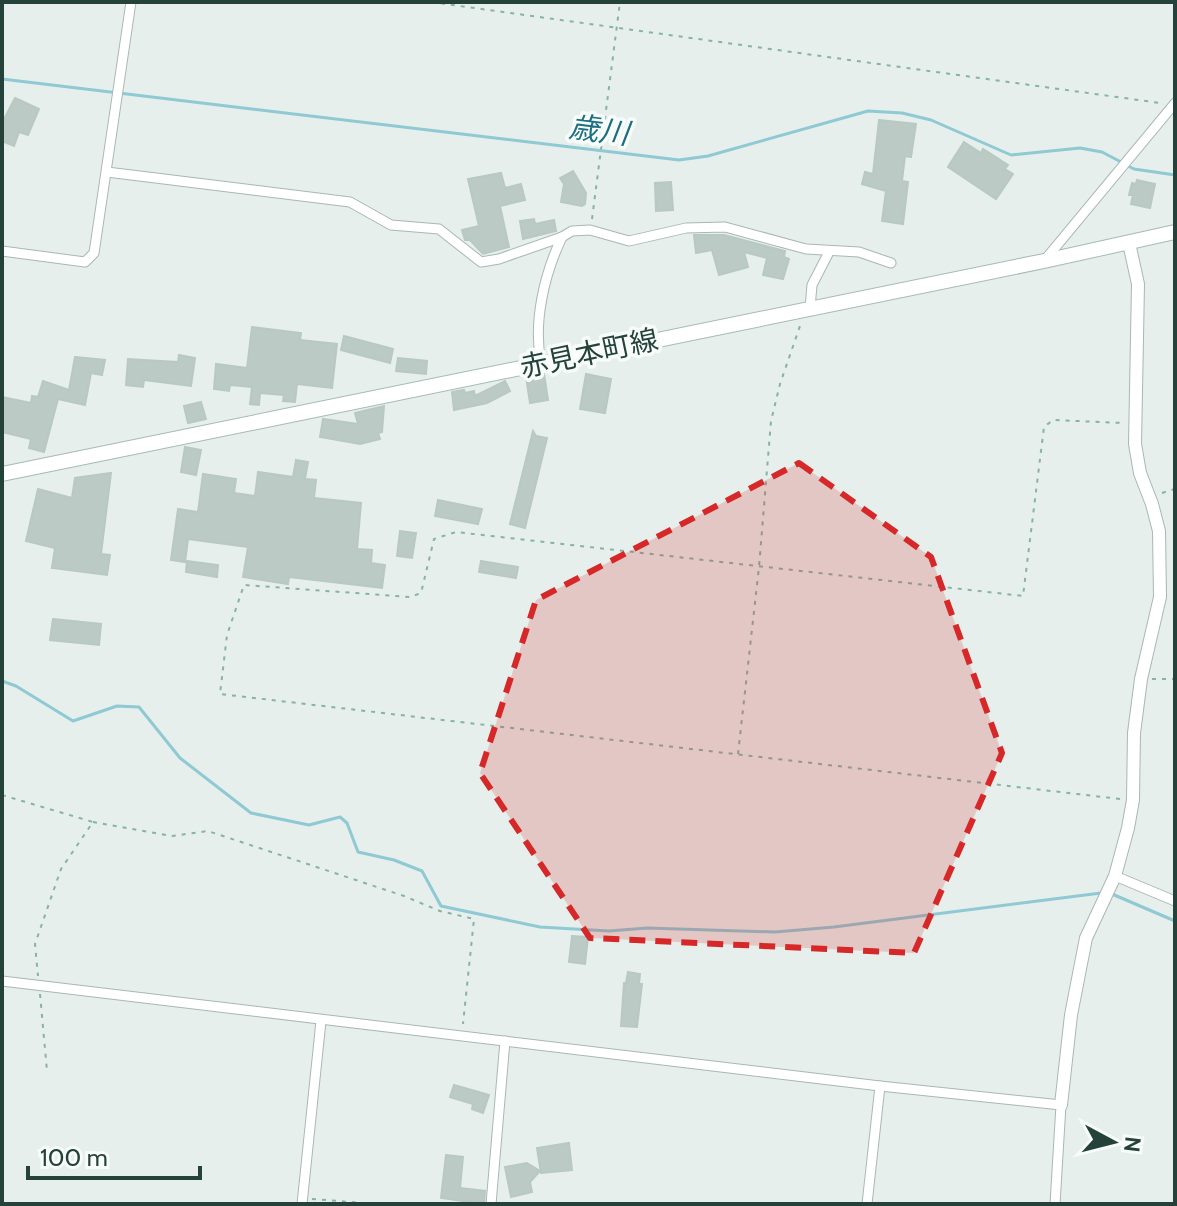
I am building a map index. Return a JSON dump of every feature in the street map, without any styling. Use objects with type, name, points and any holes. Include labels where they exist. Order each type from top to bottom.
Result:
[{"type":"main road","name":"赤見本町線","points":[[2,474],[1175,232]]},
{"type":"street","points":[[2,251],[85,262],[90,259],[97,245],[131,2]]},
{"type":"street","points":[[1044,261],[1174,104]]},
{"type":"street","points":[[107,172],[350,202],[391,225],[439,229],[481,262],[562,237],[572,231],[590,230],[629,241],[686,228],[725,227],[806,249],[859,252],[891,263]]},
{"type":"street","points":[[541,363],[537,345],[538,326],[549,264],[562,237]]},
{"type":"street","points":[[1055,1204],[1071,1015],[1086,938],[1115,876],[1128,828],[1133,800],[1134,733],[1141,679],[1160,597],[1159,531],[1140,473],[1135,423],[1138,284],[1129,243]]},
{"type":"street","points":[[810,308],[812,285],[829,252]]},
{"type":"street","points":[[1115,876],[1175,901]]},
{"type":"street","points":[[2,981],[321,1021],[1061,1105]]},
{"type":"street","points":[[302,1201],[321,1021]]},
{"type":"street","points":[[491,1204],[505,1041]]},
{"type":"street","points":[[867,1204],[880,1086]]},
{"type":"path","points":[[431,2],[1174,104]]},
{"type":"path","points":[[590,230],[620,2]]},
{"type":"path","points":[[738,755],[759,567],[771,421],[802,320],[810,308]]},
{"type":"path","points":[[1133,800],[220,694],[227,635],[244,585],[410,597],[421,593],[434,539],[456,532],[1023,596],[1044,427],[1053,420],[1135,423]]},
{"type":"path","points":[[1149,496],[1175,489]]},
{"type":"path","points":[[1141,679],[1175,679]]},
{"type":"path","points":[[2,795],[93,822],[172,836],[208,831],[404,896],[440,911],[474,919],[461,1036]]},
{"type":"path","points":[[47,1071],[35,944],[61,869],[93,822]]},
{"type":"path","points":[[302,1201],[376,1204]]},
{"type":"highlighted area","points":[[799,463],[931,557],[1002,753],[914,953],[590,938],[480,773],[536,600]]},
{"type":"building","points":[[15,98],[39,109],[28,135],[19,132],[14,146],[2,141],[2,123]]},
{"type":"building","points":[[879,120],[916,124],[911,157],[905,156],[902,181],[908,182],[903,224],[882,221],[886,191],[862,184],[865,172],[873,174]]},
{"type":"building","points":[[964,142],[981,153],[983,149],[1008,165],[1005,169],[1013,174],[996,199],[948,167]]},
{"type":"building","points":[[573,171],[586,193],[582,206],[561,202],[564,184],[560,178]]},
{"type":"building","points":[[501,173],[505,188],[521,184],[525,200],[500,206],[509,247],[483,254],[470,240],[465,240],[462,230],[479,226],[468,179]]},
{"type":"building","points":[[1137,180],[1155,184],[1150,208],[1131,204],[1133,195],[1129,195],[1132,183],[1136,184]]},
{"type":"building","points":[[671,182],[673,210],[656,211],[655,183]]},
{"type":"building","points":[[534,219],[535,224],[554,220],[556,231],[523,239],[520,221]]},
{"type":"building","points":[[694,235],[724,235],[785,251],[784,257],[789,259],[783,279],[763,275],[767,258],[744,252],[748,267],[719,275],[712,250],[696,253]]},
{"type":"building","points":[[252,327],[301,333],[300,340],[337,344],[332,388],[297,384],[295,402],[283,401],[284,395],[260,393],[259,405],[250,404],[252,387],[230,385],[229,391],[214,389],[216,364],[247,368]]},
{"type":"building","points":[[344,336],[393,349],[390,363],[341,350]]},
{"type":"building","points":[[179,355],[195,358],[191,386],[144,380],[143,387],[126,385],[128,359],[178,362]]},
{"type":"building","points":[[75,357],[105,360],[102,375],[91,373],[85,405],[58,399],[44,452],[29,448],[31,439],[2,432],[2,397],[31,403],[32,396],[38,397],[43,381],[69,390]]},
{"type":"building","points":[[398,358],[427,361],[426,374],[396,371]]},
{"type":"building","points":[[544,374],[548,400],[530,403],[526,377]]},
{"type":"building","points":[[586,374],[611,379],[605,413],[580,409]]},
{"type":"building","points":[[505,381],[510,391],[487,403],[454,410],[452,392],[474,391],[475,396]]},
{"type":"building","points":[[201,402],[206,419],[188,423],[184,406]]},
{"type":"building","points":[[384,406],[382,432],[378,433],[380,439],[360,444],[320,437],[323,419],[358,424],[355,413]]},
{"type":"building","points":[[533,431],[536,436],[547,438],[525,528],[510,524]]},
{"type":"building","points":[[185,447],[201,450],[196,475],[181,472]]},
{"type":"building","points":[[296,460],[308,462],[305,479],[316,480],[314,498],[361,503],[357,549],[372,550],[371,563],[385,565],[382,588],[289,577],[288,584],[243,577],[248,547],[188,539],[185,562],[171,560],[178,509],[198,512],[203,474],[236,479],[234,493],[255,496],[258,472],[293,477]]},
{"type":"building","points":[[111,473],[101,554],[110,555],[107,575],[52,568],[55,548],[26,541],[38,489],[72,498],[75,478]]},
{"type":"building","points":[[438,500],[482,509],[478,524],[435,516]]},
{"type":"building","points":[[400,531],[416,533],[412,558],[397,556]]},
{"type":"building","points":[[187,561],[218,565],[217,577],[186,572]]},
{"type":"building","points":[[481,561],[518,567],[516,578],[479,572]]},
{"type":"building","points":[[53,619],[101,624],[99,645],[50,640]]},
{"type":"building","points":[[572,936],[588,937],[585,964],[569,962]]},
{"type":"building","points":[[628,972],[640,974],[639,984],[642,984],[637,1027],[621,1026],[624,983]]},
{"type":"building","points":[[454,1085],[489,1095],[483,1113],[472,1109],[473,1104],[450,1097]]},
{"type":"building","points":[[569,1143],[572,1170],[541,1173],[537,1148]]},
{"type":"building","points":[[446,1155],[463,1157],[460,1188],[485,1191],[484,1204],[441,1198]]},
{"type":"building","points":[[527,1163],[540,1171],[530,1182],[532,1192],[511,1197],[505,1167]]},
{"type":"waterway","name":"歳川","points":[[2,79],[679,160],[708,156],[868,111],[902,113],[931,120],[1011,155],[1080,148],[1102,152],[1121,162]]},
{"type":"waterway","name":"歳川","points":[[1128,166],[1175,175]]},
{"type":"waterway","points":[[2,681],[16,686],[73,721],[117,706],[139,707],[180,758],[251,813],[309,825],[340,817],[347,823],[358,852],[394,860],[422,871],[441,906],[540,927],[609,931],[647,928],[775,932],[1101,893]]},
{"type":"waterway","points":[[1112,894],[1175,921]]}]
